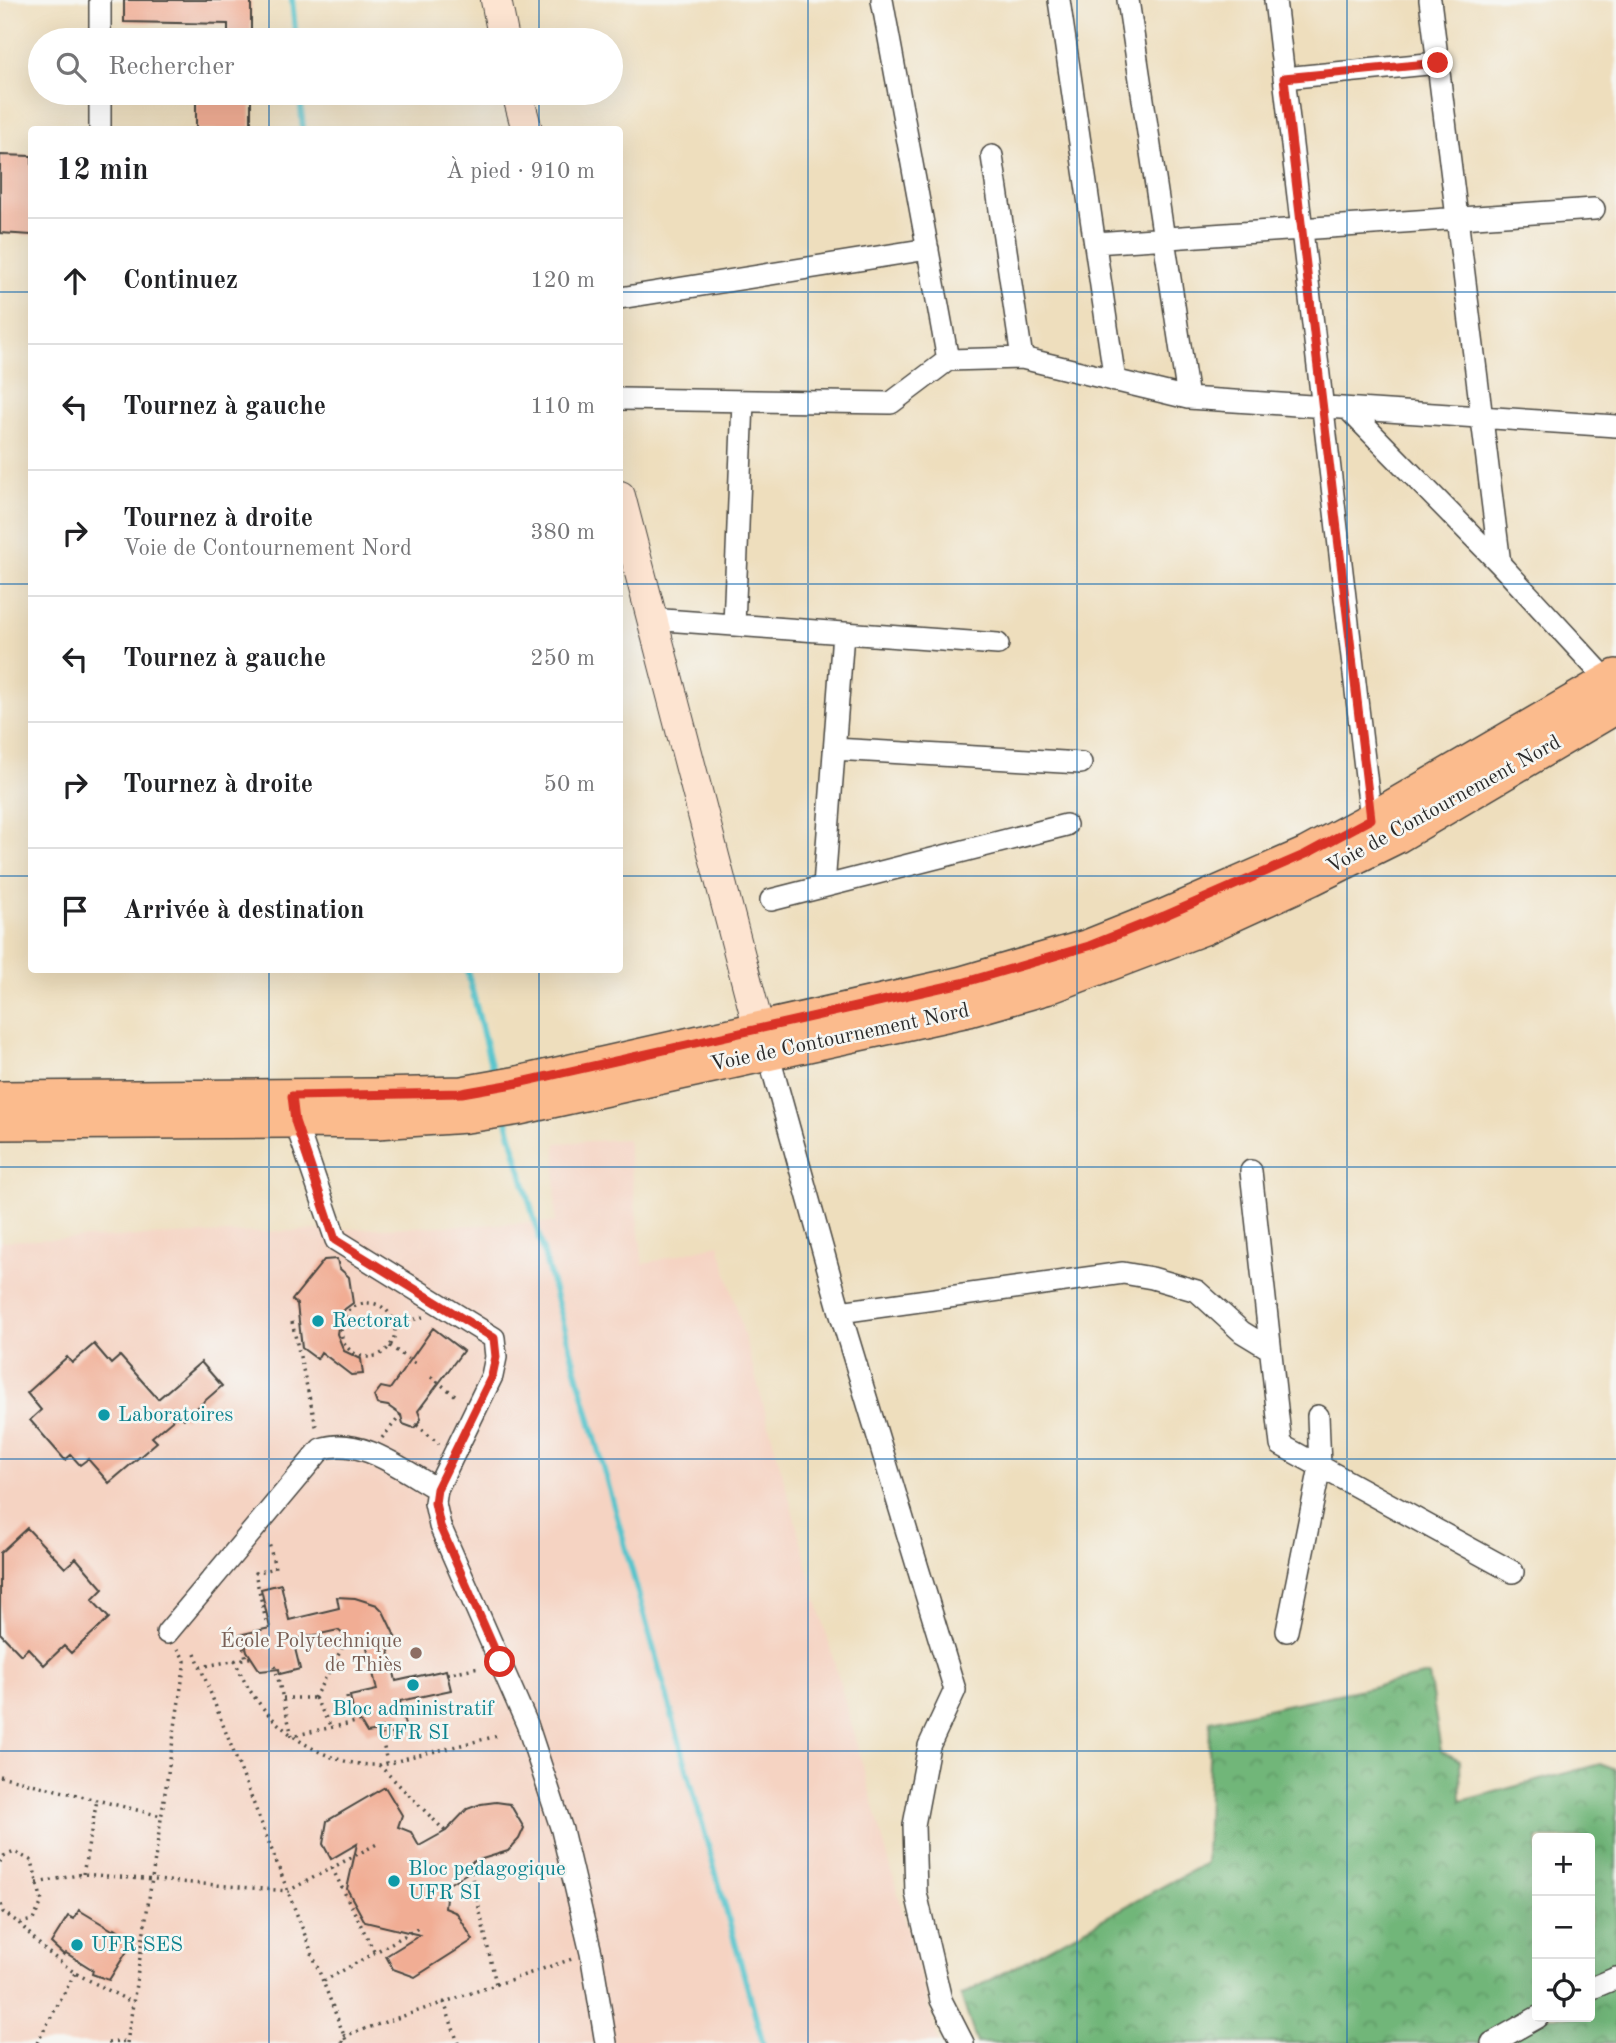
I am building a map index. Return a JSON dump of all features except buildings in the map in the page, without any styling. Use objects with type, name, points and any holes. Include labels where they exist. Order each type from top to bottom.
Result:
[{"type":"main road","name":"Voie de Contournement Nord","points":[[0,1098],[293,1108],[377,1122],[516,1096],[763,1041],[1089,946],[1164,916],[1293,860],[1613,688]]},
{"type":"main road","name":"Voie de Contournement Nord","points":[[763,1041],[969,1010],[1046,988],[1204,928],[1396,837],[1613,688]]},
{"type":"main road","name":"Voie de Contournement Nord","points":[[0,1123],[293,1108]]},
{"type":"street","points":[[100,0],[100,28]]},
{"type":"street","points":[[496,0],[502,28]]},
{"type":"street","points":[[882,0],[948,360]]},
{"type":"street","points":[[1059,0],[1115,381]]},
{"type":"street","points":[[1128,0],[1188,398]]},
{"type":"street","points":[[1275,0],[1371,819]]},
{"type":"street","points":[[1430,0],[1500,564]]},
{"type":"street","points":[[1284,78],[1438,63]]},
{"type":"street","points":[[100,105],[100,126]]},
{"type":"street","points":[[520,105],[526,126]]},
{"type":"street","points":[[992,156],[1022,358]]},
{"type":"street","points":[[1095,243],[1594,209]]},
{"type":"street","points":[[623,298],[928,249]]},
{"type":"street","points":[[623,399],[891,403],[948,360],[1022,358],[1188,398],[1616,426]]},
{"type":"street","points":[[734,625],[743,401]]},
{"type":"street","points":[[1348,409],[1500,564],[1613,688]]},
{"type":"street","points":[[623,508],[763,1041],[840,1312],[955,1690],[929,1746],[914,1825],[916,1893],[941,2000],[963,2043]]},
{"type":"street","points":[[650,619],[998,644]]},
{"type":"street","points":[[824,886],[843,633]]},
{"type":"street","points":[[834,749],[1081,763]]},
{"type":"street","points":[[771,900],[1066,825]]},
{"type":"street","points":[[293,1108],[335,1240],[494,1338],[496,1357],[492,1376],[437,1489],[435,1503],[440,1526],[527,1724],[562,1829],[591,1953],[606,2043]]},
{"type":"street","points":[[1251,1171],[1281,1446],[1513,1572]]},
{"type":"street","points":[[840,1312],[1123,1273],[1152,1278],[1196,1292],[1242,1332],[1270,1349]]},
{"type":"street","points":[[1287,1631],[1320,1467],[1318,1416]]},
{"type":"street","points":[[167,1633],[321,1449],[330,1446],[363,1448],[437,1489]]},
{"type":"street","points":[[1595,1987],[1616,1978]]},
{"type":"street","points":[[1492,2043],[1532,2020]]},
{"type":"path","points":[[363,1303],[379,1305],[386,1310],[391,1317],[395,1333],[390,1346],[373,1357],[365,1357],[349,1350],[344,1343],[341,1327],[348,1312],[363,1303]]},
{"type":"path","points":[[292,1322],[321,1449]]},
{"type":"path","points":[[390,1346],[418,1366]]},
{"type":"path","points":[[431,1377],[475,1410]]},
{"type":"path","points":[[370,1452],[401,1415]]},
{"type":"path","points":[[417,1425],[453,1455]]},
{"type":"path","points":[[263,1518],[275,1569],[255,1573],[266,1621]]},
{"type":"path","points":[[108,2043],[127,2042],[185,1661],[167,1633]]},
{"type":"path","points":[[240,1634],[246,1658]]},
{"type":"path","points":[[314,1698],[345,1643]]},
{"type":"path","points":[[195,1653],[324,1982],[345,2043]]},
{"type":"path","points":[[200,1667],[254,1657]]},
{"type":"path","points":[[235,1661],[241,1678],[281,1729],[309,1747],[348,1762],[379,1765],[497,1736]]},
{"type":"path","points":[[447,1674],[500,1662]]},
{"type":"path","points":[[275,1665],[292,1736]]},
{"type":"path","points":[[347,1697],[352,1723]]},
{"type":"path","points":[[283,1698],[314,1698]]},
{"type":"path","points":[[314,1698],[331,1727]]},
{"type":"path","points":[[292,1736],[365,1720]]},
{"type":"path","points":[[380,1727],[387,1763]]},
{"type":"path","points":[[379,1765],[445,1831]]},
{"type":"path","points":[[0,1776],[161,1816]]},
{"type":"path","points":[[83,1874],[97,1800]]},
{"type":"path","points":[[37,1883],[83,1874],[288,1891],[377,1844]]},
{"type":"path","points":[[0,1862],[4,1856],[15,1852],[32,1861],[42,1902],[33,1920],[19,1923]]},
{"type":"path","points":[[332,1868],[375,1953]]},
{"type":"path","points":[[471,1872],[496,1984]]},
{"type":"path","points":[[0,1900],[3,1912],[19,1923],[45,1950],[75,1973],[133,2003]]},
{"type":"path","points":[[324,1982],[420,1927]]},
{"type":"path","points":[[344,2036],[591,1953]]},
{"type":"path","points":[[37,2043],[75,1973]]},
{"type":"path","points":[[444,2002],[458,2043]]},
{"type":"shaded area","name":"École Polytechnique de Thiès","points":[[627,1139],[643,1264],[719,1244],[939,2043],[0,2043],[0,1241],[555,1222],[556,1143]]},
{"type":"green space","points":[[1429,1675],[1441,1751],[1460,1760],[1461,1801],[1600,1764],[1616,1770],[1616,2043],[977,2043],[961,1996],[1206,1863],[1210,1721]]},
{"type":"waterway","points":[[292,0],[295,28]]},
{"type":"waterway","points":[[301,105],[303,126]]},
{"type":"waterway","points":[[468,973],[494,1077]]},
{"type":"waterway","points":[[507,1121],[763,2043]]},
{"type":"place","name":"Rectorat","points":[[318,1321]]},
{"type":"place","name":"Laboratoires","points":[[104,1415]]},
{"type":"place","name":"École Polytechnique de Thiès","points":[[416,1653]]},
{"type":"place","name":"Bloc administratif UFR SI","points":[[413,1685]]},
{"type":"place","name":"Bloc pedagogique UFR SI","points":[[394,1881]]},
{"type":"place","name":"UFR SES","points":[[77,1945]]},
{"type":"route","points":[[500,1662],[440,1526],[435,1503],[437,1489],[492,1376],[496,1357],[494,1338],[335,1240],[295,1121],[292,1096],[462,1093],[759,1030],[962,983],[1089,946],[1164,916],[1306,854],[1371,819],[1284,78],[1438,63]]}]
